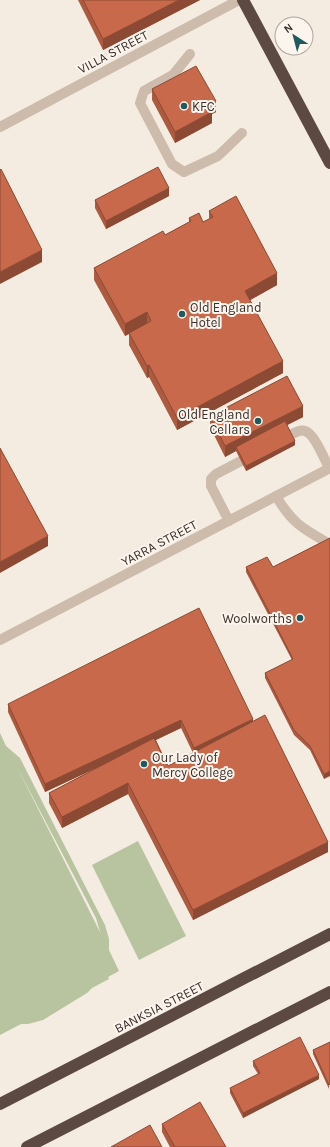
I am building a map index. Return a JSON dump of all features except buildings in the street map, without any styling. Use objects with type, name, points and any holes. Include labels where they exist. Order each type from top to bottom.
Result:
[{"type":"highway","points":[[243,0],[330,163]]},
{"type":"highway","name":"BANKSIA STREET","points":[[0,1104],[330,934]]},
{"type":"highway","points":[[28,1147],[330,992]]},
{"type":"street","name":"VILLA STREET","points":[[0,127],[239,0]]},
{"type":"street","points":[[190,54],[173,75],[144,91],[140,103],[172,164],[184,172],[218,156],[242,133]]},
{"type":"street","points":[[290,435],[301,430],[308,432],[314,439],[330,468]]},
{"type":"street","points":[[229,521],[211,486],[211,479],[216,474],[241,461]]},
{"type":"street","name":"YARRA STREET","points":[[0,640],[330,468]]},
{"type":"street","points":[[276,496],[283,509],[293,521],[328,543]]},
{"type":"green space","points":[[0,733],[6,746],[20,758],[105,925],[109,939],[109,950],[119,971],[108,977],[109,979],[92,988],[87,993],[43,1020],[28,1024],[21,1024],[0,1035]],"holes":[[[16,765],[96,918],[100,933]]]},
{"type":"green space","points":[[138,841],[186,936],[139,960],[92,865]]},
{"type":"place","name":"KFC","points":[[184,106]]},
{"type":"place","name":"Old England Hotel","points":[[182,314]]},
{"type":"place","name":"Old England Cellars","points":[[258,421]]},
{"type":"place","name":"Woolworths","points":[[300,618]]},
{"type":"place","name":"Our Lady of Mercy College","points":[[144,764]]}]
